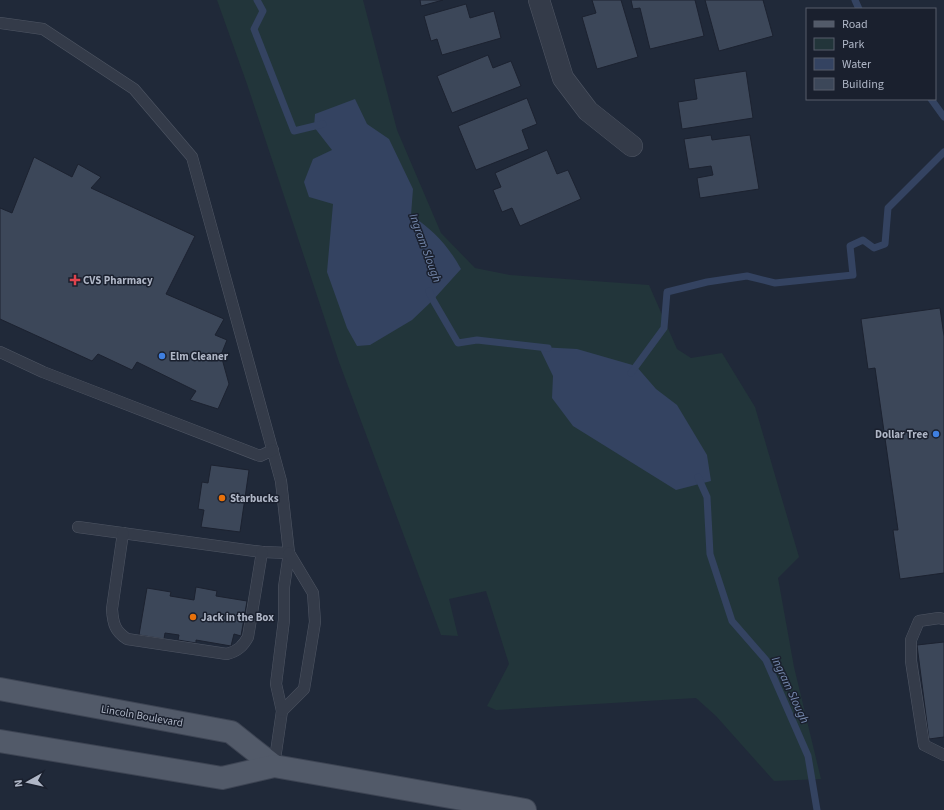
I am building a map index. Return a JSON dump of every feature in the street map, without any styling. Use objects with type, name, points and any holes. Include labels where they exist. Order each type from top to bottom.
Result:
[{"type":"main road","name":"Lincoln Boulevard","points":[[0,689],[231,732],[274,766]]},
{"type":"main road","name":"Lincoln Boulevard","points":[[0,741],[222,778],[274,766],[525,810]]},
{"type":"street","points":[[539,0],[563,78],[588,111],[632,146]]},
{"type":"lane","points":[[0,23],[43,29],[134,89],[192,157],[281,481],[289,554],[284,587],[284,620],[276,684],[282,711],[274,766]]},
{"type":"lane","points":[[0,352],[43,372],[260,456],[273,450]]},
{"type":"lane","points":[[78,527],[262,552],[289,554]]},
{"type":"lane","points":[[122,533],[112,609],[112,621],[120,634],[127,640],[227,654],[235,652],[243,646],[248,637],[262,552]]},
{"type":"lane","points":[[282,711],[304,689],[315,622],[313,593],[289,554]]},
{"type":"lane","points":[[944,619],[939,618],[919,622],[911,640],[911,661],[924,745],[944,755]]},
{"type":"green space","points":[[217,0],[363,0],[397,130],[441,233],[475,268],[510,275],[649,285],[677,349],[691,358],[722,353],[755,407],[799,557],[778,578],[794,667],[821,779],[774,781],[716,716],[696,698],[496,710],[487,706],[509,664],[486,591],[449,599],[458,636],[441,635],[339,362],[247,84]]},
{"type":"water","points":[[355,99],[367,124],[389,139],[413,189],[411,215],[427,227],[445,245],[461,269],[433,300],[412,320],[370,345],[357,346],[347,328],[327,272],[333,204],[309,197],[304,182],[313,159],[332,150],[314,127],[315,114]]},
{"type":"water","points":[[539,347],[577,349],[636,366],[656,389],[677,405],[707,455],[711,481],[676,490],[573,426],[552,398],[553,376]]},
{"type":"building","points":[[420,0],[443,0],[421,6]]},
{"type":"building","points":[[592,0],[621,0],[638,57],[597,69],[582,17],[596,13]]},
{"type":"building","points":[[631,0],[695,0],[704,36],[650,49],[640,8],[633,9]]},
{"type":"building","points":[[705,0],[763,0],[773,36],[719,51]]},
{"type":"building","points":[[466,4],[470,18],[494,11],[501,38],[442,55],[437,39],[431,41],[424,16]]},
{"type":"building","points":[[488,55],[493,68],[511,61],[521,86],[452,113],[437,76]]},
{"type":"building","points":[[746,71],[753,118],[682,129],[678,102],[697,99],[694,79]]},
{"type":"building","points":[[527,98],[537,124],[522,130],[529,149],[476,170],[458,126]]},
{"type":"building","points":[[711,135],[712,140],[750,135],[759,189],[700,198],[697,178],[713,175],[711,166],[689,169],[684,139]]},
{"type":"building","points":[[547,150],[557,174],[568,170],[581,199],[520,226],[512,208],[502,212],[493,190],[501,187],[495,173]]},
{"type":"building","points":[[34,157],[72,177],[78,164],[101,177],[91,188],[195,236],[166,294],[224,319],[215,335],[227,340],[221,355],[229,384],[218,409],[190,400],[196,391],[137,362],[132,370],[98,354],[92,361],[0,319],[0,208],[12,213]]},
{"type":"building","points":[[940,308],[944,336],[944,573],[900,579],[893,530],[898,530],[875,368],[868,369],[861,319]]},
{"type":"building","name":"Starbucks","points":[[211,465],[249,470],[240,532],[201,527],[204,510],[198,509],[202,482],[208,483]]},
{"type":"building","name":"Jack in the Box","points":[[196,587],[217,591],[216,596],[247,601],[241,636],[234,634],[231,646],[196,640],[196,643],[178,640],[179,635],[165,633],[164,639],[139,635],[147,588],[171,592],[170,596],[194,600]]},
{"type":"building","points":[[944,642],[944,737],[929,739],[917,645]]},
{"type":"waterway","name":"Ingram Slough","points":[[257,0],[263,11],[254,29],[294,131],[323,124]]},
{"type":"waterway","name":"Ingram Slough","points":[[855,0],[859,8]]},
{"type":"waterway","name":"Ingram Slough","points":[[932,100],[944,117]]},
{"type":"waterway","name":"Ingram Slough","points":[[631,373],[664,328],[667,292],[707,282],[747,276],[775,283],[853,275],[850,246],[863,240],[874,248],[885,244],[888,208],[944,152]]},
{"type":"waterway","name":"Ingram Slough","points":[[429,291],[458,343],[477,340],[548,348]]},
{"type":"waterway","name":"Ingram Slough","points":[[698,477],[707,497],[710,554],[732,621],[766,660],[808,756],[817,810]]},
{"type":"place","name":"CVS Pharmacy","points":[[75,280]]},
{"type":"place","name":"Elm Cleaner","points":[[162,356]]},
{"type":"place","name":"Dollar Tree","points":[[936,434]]},
{"type":"place","name":"Starbucks","points":[[222,498]]},
{"type":"place","name":"Jack in the Box","points":[[193,617]]}]
